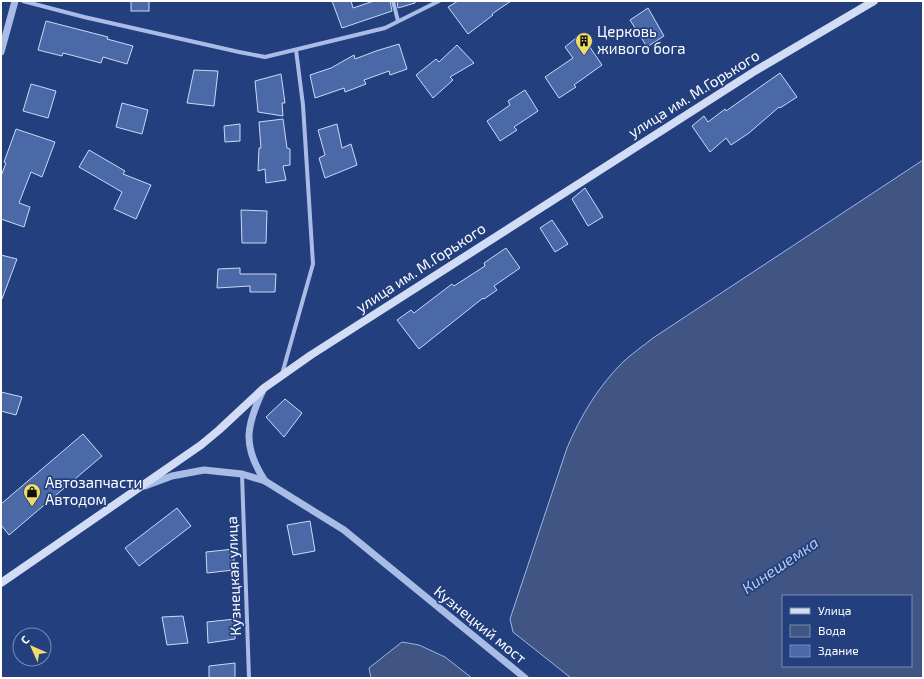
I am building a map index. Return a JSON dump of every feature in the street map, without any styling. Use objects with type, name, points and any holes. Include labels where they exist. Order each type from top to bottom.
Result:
[{"type":"main road","name":"улица им. М.Горького","points":[[1,583],[201,445],[264,388],[282,374],[755,71],[874,1]]},
{"type":"street","points":[[1,52],[15,1]]},
{"type":"street","points":[[22,1],[84,17],[265,57],[385,28],[439,1]]},
{"type":"street","points":[[393,1],[398,21]]},
{"type":"street","points":[[282,374],[313,264],[303,105],[296,50]]},
{"type":"street","points":[[264,388],[254,411],[249,429],[249,440],[253,456],[265,481]]},
{"type":"street","name":"Кузнецкий мост","points":[[141,487],[172,476],[204,470],[242,474],[265,481],[344,530],[525,678]]},
{"type":"street","name":"Кузнецкая улица","points":[[242,474],[249,678]]},
{"type":"water","name":"Кинешемка","points":[[923,160],[923,678],[571,678],[513,632],[510,619],[567,448],[584,413],[598,391],[624,361],[653,338]]},
{"type":"water","points":[[402,642],[419,645],[445,657],[472,678],[371,678],[369,668]]},
{"type":"building","points":[[131,1],[149,1],[149,11],[131,11]]},
{"type":"building","points":[[332,1],[351,1],[353,8],[374,1],[390,1],[392,11],[342,28]]},
{"type":"building","points":[[397,1],[415,1],[415,3],[398,8]]},
{"type":"building","points":[[458,1],[511,1],[492,14],[493,15],[468,34],[448,7]]},
{"type":"building","points":[[648,8],[664,36],[647,47],[630,20]]},
{"type":"building","points":[[46,21],[108,37],[107,39],[133,46],[127,64],[103,57],[101,63],[63,53],[62,56],[38,50]]},
{"type":"building","points":[[581,34],[602,65],[574,85],[576,87],[559,98],[545,77],[573,58],[565,47]]},
{"type":"building","points":[[399,44],[407,69],[390,75],[389,71],[364,80],[366,84],[345,92],[344,88],[315,98],[310,75],[331,68],[354,55],[355,59]]},
{"type":"building","points":[[457,45],[474,63],[450,77],[453,80],[433,98],[416,75],[436,59],[439,62]]},
{"type":"building","points":[[194,70],[218,71],[214,106],[187,103]]},
{"type":"building","points":[[780,73],[797,97],[780,108],[779,107],[749,133],[731,145],[726,138],[710,152],[692,126],[704,116],[708,122]]},
{"type":"building","points":[[281,74],[285,103],[282,103],[283,116],[258,112],[255,81]]},
{"type":"building","points":[[31,84],[56,91],[48,118],[23,111]]},
{"type":"building","points":[[525,90],[538,111],[514,127],[517,130],[500,141],[487,121],[510,105],[508,101]]},
{"type":"building","points":[[122,103],[148,110],[142,134],[116,127]]},
{"type":"building","points":[[283,119],[287,148],[290,149],[290,165],[283,166],[286,180],[266,183],[265,169],[258,171],[259,148],[261,148],[259,122]]},
{"type":"building","points":[[240,124],[240,141],[225,142],[224,126]]},
{"type":"building","points":[[337,124],[342,148],[351,144],[357,165],[325,178],[319,158],[325,155],[318,130]]},
{"type":"building","points":[[16,129],[55,142],[42,177],[31,172],[19,203],[30,207],[24,227],[1,219],[1,176],[6,163],[4,162]]},
{"type":"building","points":[[89,150],[125,171],[123,174],[151,185],[136,219],[114,209],[122,192],[79,167]]},
{"type":"building","points":[[585,188],[603,217],[588,226],[572,199]]},
{"type":"building","points":[[241,210],[267,211],[266,243],[242,243]]},
{"type":"building","points":[[552,220],[568,244],[555,252],[540,228]]},
{"type":"building","points":[[506,248],[520,268],[494,286],[497,290],[484,299],[483,298],[419,349],[397,320],[411,310],[414,313],[452,284],[454,286],[485,266],[484,263]]},
{"type":"building","points":[[1,255],[17,259],[2,299],[1,299]]},
{"type":"building","points":[[240,268],[240,274],[276,274],[275,292],[250,292],[250,286],[217,288],[218,269]]},
{"type":"building","points":[[1,392],[22,397],[16,415],[1,411]]},
{"type":"building","points":[[285,399],[302,413],[284,437],[266,417]]},
{"type":"building","points":[[83,434],[102,456],[9,535],[1,525],[1,504]]},
{"type":"building","points":[[177,508],[191,526],[139,566],[125,548]]},
{"type":"building","points":[[310,521],[315,551],[293,555],[287,525]]},
{"type":"building","points":[[234,549],[234,570],[207,573],[206,552]]},
{"type":"building","points":[[183,616],[188,643],[167,645],[162,617]]},
{"type":"building","points":[[235,619],[235,639],[208,643],[207,622]]},
{"type":"building","points":[[235,663],[235,678],[209,678],[209,666]]},
{"type":"place","name":"Церковь живого бога","points":[[584,56]]},
{"type":"place","name":"Автозапчасти Автодом","points":[[32,507]]}]
